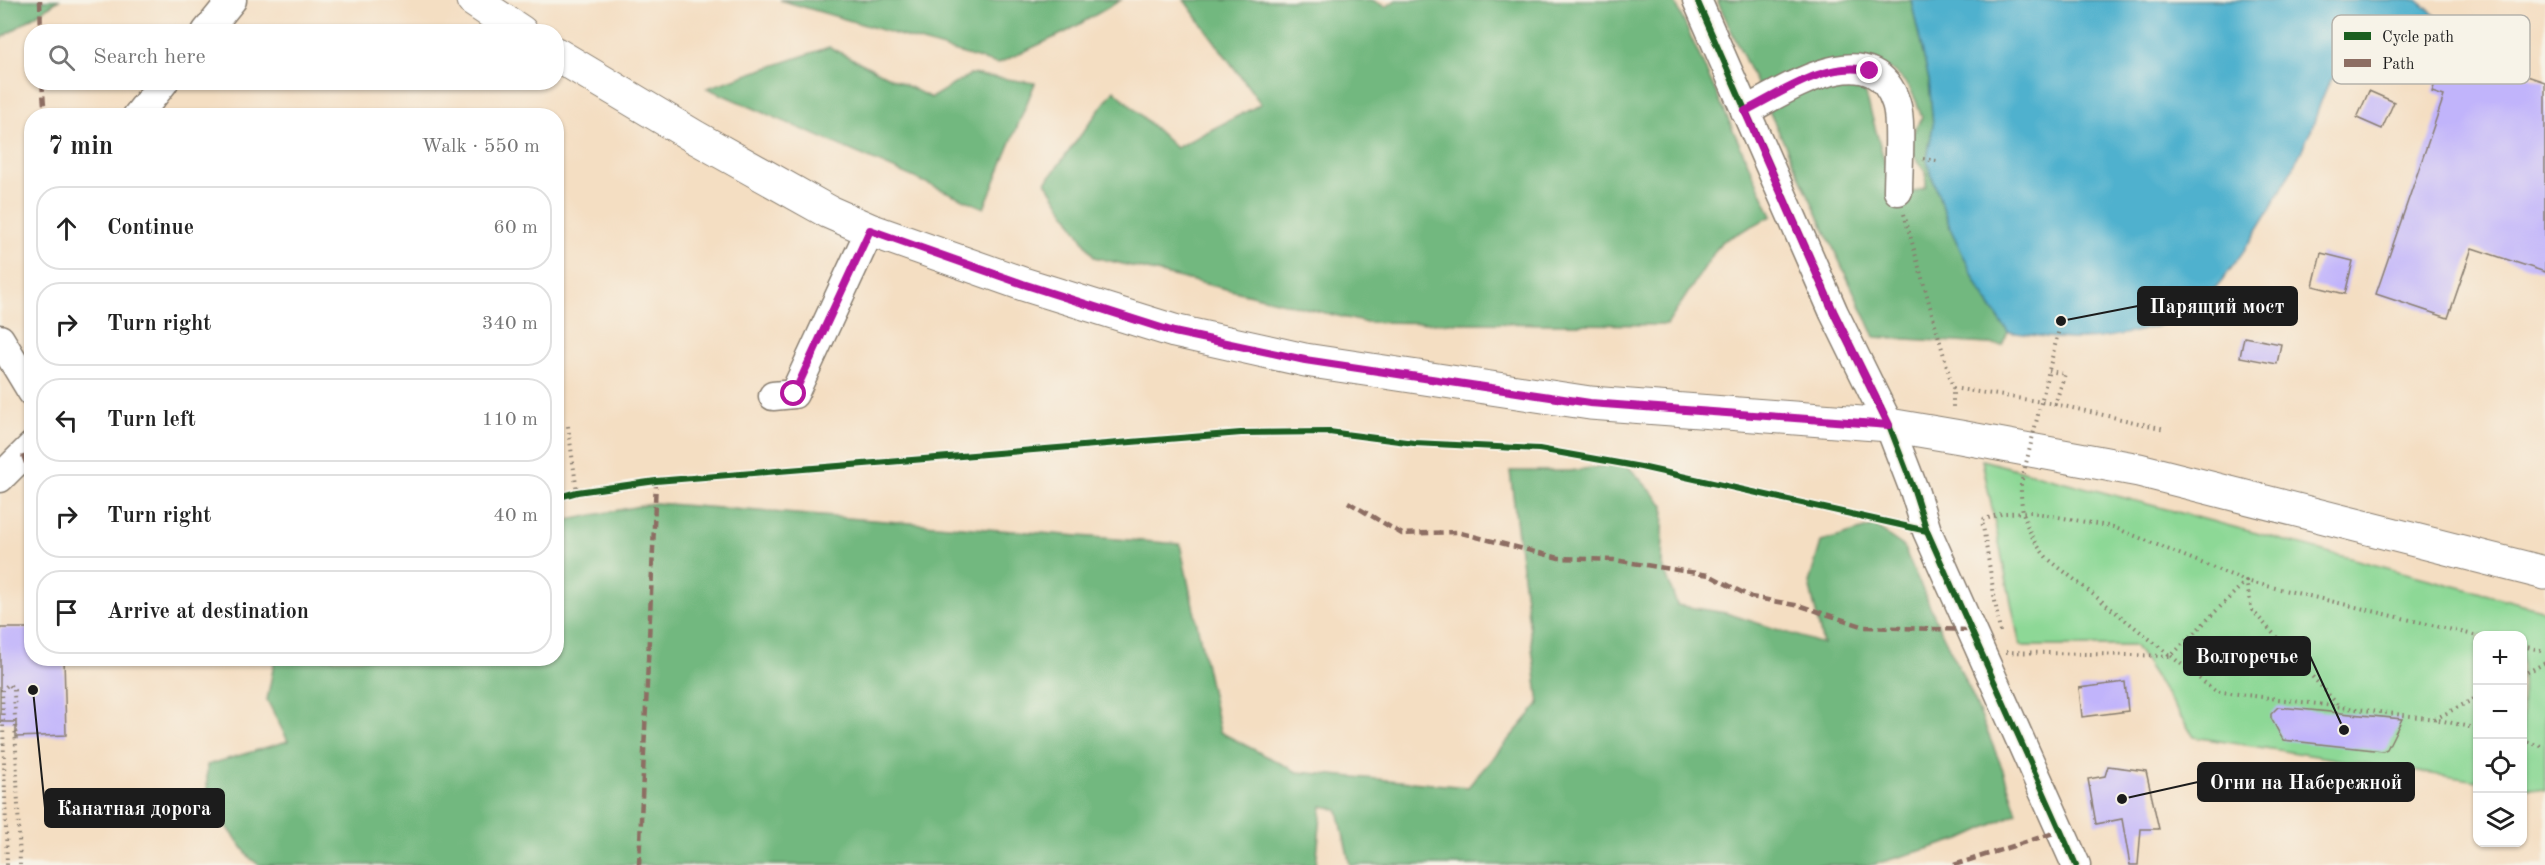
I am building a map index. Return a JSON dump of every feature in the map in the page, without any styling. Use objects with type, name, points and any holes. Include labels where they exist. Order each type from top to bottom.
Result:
[{"type":"main road","points":[[473,0],[509,24]]},
{"type":"main road","points":[[564,59],[695,137],[830,212],[870,230],[1023,284],[1174,332],[1305,360],[1590,403],[1889,425],[2139,470],[2545,573]]},
{"type":"street","points":[[212,24],[232,0]]},
{"type":"street","points":[[1697,0],[1834,313],[1889,425],[1927,531],[2076,865]]},
{"type":"street","points":[[1745,111],[1823,73],[1845,67],[1857,67],[1870,71],[1885,84],[1897,104],[1898,191]]},
{"type":"street","points":[[143,108],[158,90]]},
{"type":"street","points":[[773,396],[794,394],[870,230]]},
{"type":"street","points":[[0,339],[24,379]]},
{"type":"street","points":[[0,478],[24,454]]},
{"type":"path","points":[[1916,158],[1937,161]]},
{"type":"path","points":[[1898,191],[1953,388],[1953,411]]},
{"type":"path","points":[[2061,321],[2021,484],[2020,501],[2024,522],[2032,540],[2047,558],[2215,691],[2338,705],[2435,719],[2473,728]]},
{"type":"path","points":[[2049,371],[2065,374],[2055,404]]},
{"type":"path","points":[[1953,388],[2055,404],[2165,429]]},
{"type":"path","points":[[568,426],[578,492]]},
{"type":"path","points":[[1997,611],[1982,520],[2004,513],[2031,512],[2113,527],[2246,581],[2473,635]]},
{"type":"path","points":[[2003,652],[2171,656],[2246,581]]},
{"type":"path","points":[[2246,581],[2252,610],[2338,705]]},
{"type":"path","points":[[2527,647],[2545,651]]},
{"type":"path","points":[[2527,673],[2545,663]]},
{"type":"path","points":[[7,865],[2,690],[9,684],[14,690],[20,865]]},
{"type":"path","points":[[2435,719],[2473,700]]},
{"type":"path","points":[[2527,742],[2545,747]]},
{"type":"green space","points":[[0,0],[59,0],[0,39]]},
{"type":"green space","points":[[780,0],[1121,0],[1066,32],[997,64]]},
{"type":"green space","points":[[1184,0],[1372,0],[1386,7],[1396,0],[1674,0],[1772,216],[1721,242],[1667,325],[1363,322],[1094,257],[1046,182],[1114,90],[1176,148],[1261,104]]},
{"type":"green space","points":[[1717,0],[1911,0],[1929,80],[1933,125],[1927,159],[1930,171],[1951,230],[1981,292],[2008,332],[2002,345],[1875,337]],"holes":[[[1889,68],[1901,78],[1917,102],[1922,117],[1912,135],[1913,154],[1926,172],[1926,187],[1895,199],[1864,88]]]},
{"type":"green space","points":[[829,47],[931,98],[971,74],[1035,83],[984,208],[707,88]]},
{"type":"green space","points":[[1982,460],[2545,610],[2545,790],[2527,788],[2527,631],[2473,631],[2473,780],[2194,737],[2135,646],[2020,646]]},
{"type":"green space","points":[[1625,463],[1664,505],[1662,563],[1677,605],[1726,613],[1823,644],[1809,583],[1821,542],[1874,526],[1903,546],[1971,692],[2003,770],[2017,813],[1961,839],[1872,865],[1350,865],[1338,810],[1322,806],[1316,865],[259,865],[250,858],[207,799],[207,765],[288,741],[267,700],[274,666],[564,666],[564,521],[655,503],[1180,544],[1220,732],[1297,772],[1468,787],[1539,704],[1510,471],[1570,471]]},
{"type":"water","points":[[1911,0],[2417,0],[2435,15],[2332,15],[2332,80],[2288,177],[2236,262],[2197,306],[2179,318],[2145,329],[2104,337],[2063,339],[2008,332],[1981,292],[1951,230],[1930,171],[1927,160],[1933,125],[1929,80]]},
{"type":"building","points":[[2530,77],[2545,82],[2545,272],[2472,248],[2448,318],[2376,294],[2444,96],[2432,92],[2435,84],[2530,84]]},
{"type":"building","points":[[2369,91],[2394,102],[2382,129],[2357,118]]},
{"type":"building","points":[[2321,253],[2353,261],[2345,294],[2313,286]]},
{"type":"building","points":[[2244,337],[2281,344],[2277,364],[2240,357]]},
{"type":"building","points":[[0,628],[24,628],[24,666],[64,666],[66,735],[16,737],[16,722],[0,722]]},
{"type":"building","points":[[2125,682],[2128,711],[2082,717],[2079,688]]},
{"type":"building","points":[[2278,707],[2402,719],[2387,749],[2383,751],[2283,740],[2271,718],[2271,714]]},
{"type":"building","points":[[2108,766],[2146,771],[2159,829],[2141,829],[2138,865],[2130,865],[2122,819],[2096,824],[2088,779],[2105,776]]},
{"type":"marked path","points":[[40,0],[41,24]]},
{"type":"marked path","points":[[43,90],[44,108]]},
{"type":"marked path","points":[[639,865],[656,481]]},
{"type":"marked path","points":[[1348,502],[1402,534],[1457,532],[1559,558],[1614,560],[1709,575],[1751,597],[1801,606],[1865,627],[1971,630]]},
{"type":"marked path","points":[[1954,865],[2060,831]]},
{"type":"cycle path","points":[[1697,0],[1834,313],[1889,425],[1927,531],[2076,865]]},
{"type":"cycle path","points":[[564,496],[656,481],[1241,433],[1329,432],[1414,443],[1539,449],[1641,467],[1927,531]]},
{"type":"place","name":"Парящий мост","points":[[2061,321]]},
{"type":"place","name":"Канатная дорога","points":[[33,690]]},
{"type":"place","name":"Волгоречье","points":[[2344,730]]},
{"type":"place","name":"Огни на Набережной","points":[[2122,799]]},
{"type":"route","points":[[794,394],[870,230],[1023,284],[1174,332],[1305,360],[1590,403],[1889,425],[1834,313],[1745,111],[1823,73],[1845,67],[1857,67],[1870,71]]}]
